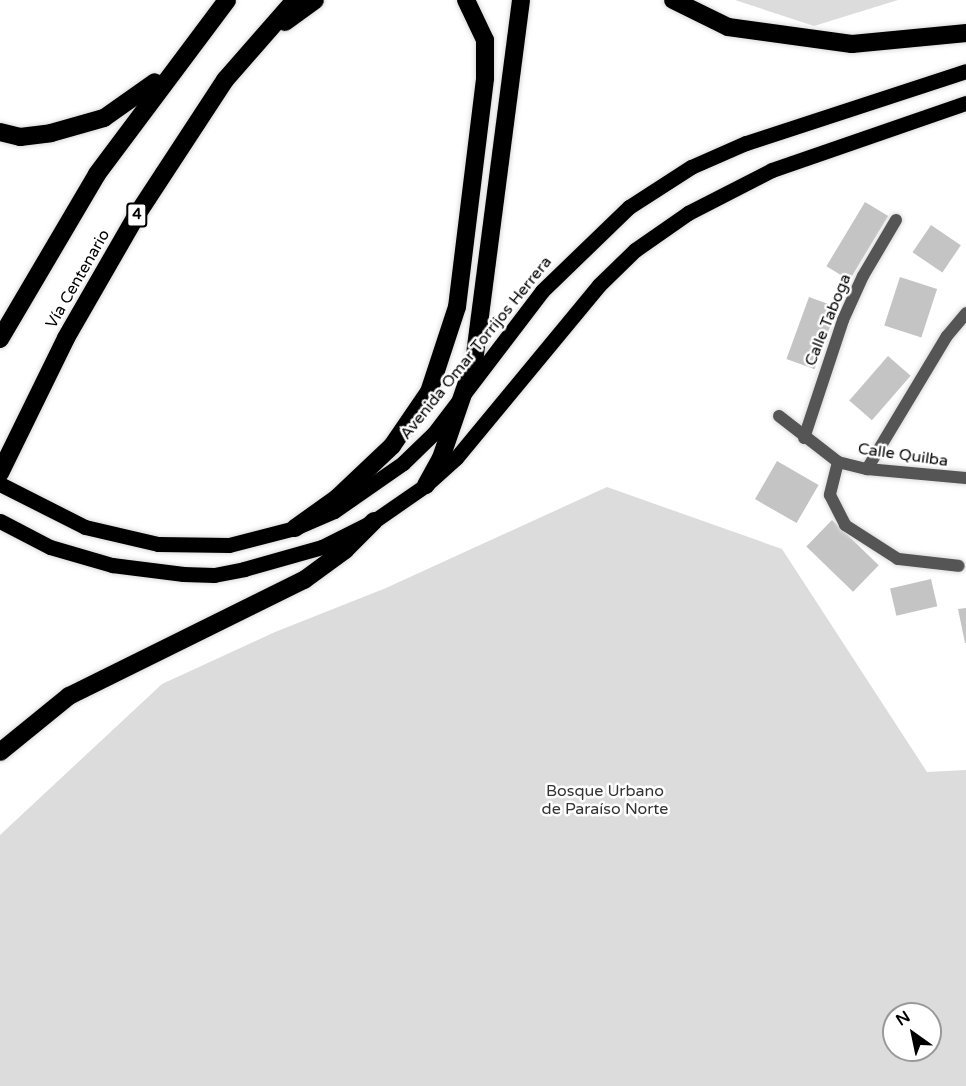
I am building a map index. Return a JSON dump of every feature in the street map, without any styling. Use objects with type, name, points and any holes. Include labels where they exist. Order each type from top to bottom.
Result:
[{"type":"highway","points":[[0,132],[20,137],[51,134],[104,118],[145,93],[227,0]]},
{"type":"highway","name":"Vía Centenario","points":[[0,473],[9,449],[66,338],[138,213],[225,80],[295,0]]},
{"type":"highway","points":[[249,51],[315,0]]},
{"type":"highway","points":[[295,528],[337,498],[392,446],[429,392],[457,307],[485,78],[485,40],[466,0]]},
{"type":"highway","points":[[426,485],[441,458],[474,362],[521,0]]},
{"type":"highway","points":[[673,0],[728,27],[852,44],[966,33]]},
{"type":"highway","points":[[0,339],[98,174],[195,39]]},
{"type":"highway","points":[[0,752],[69,696],[304,580],[345,550],[374,521]]},
{"type":"main road","name":"Avenida Omar Torrijos Herrera","points":[[0,484],[86,527],[158,544],[229,545],[295,528],[370,489],[418,448],[460,399],[542,291],[585,247],[630,207],[682,172],[796,124],[966,71]]},
{"type":"main road","points":[[0,521],[50,547],[112,565],[214,575],[290,558],[374,521],[426,485],[456,458],[599,285],[644,244],[725,191],[772,170],[966,103]]},
{"type":"street","name":"Calle Taboga","points":[[804,438],[843,320],[863,276],[896,220]]},
{"type":"street","points":[[867,470],[947,336],[966,313]]},
{"type":"street","name":"Calle Quilba","points":[[779,416],[804,438],[838,462],[867,470],[966,478]]},
{"type":"street","points":[[838,462],[830,495],[845,525],[879,550],[898,559],[959,566]]},
{"type":"green space","points":[[735,0],[898,0],[814,26]]},
{"type":"green space","name":"Bosque Urbano de Paraíso Norte","points":[[607,487],[782,549],[927,772],[966,770],[966,1086],[0,1086],[0,835],[162,684],[275,632],[386,588]]},
{"type":"building","points":[[865,202],[888,216],[850,280],[826,266]]},
{"type":"building","points":[[931,225],[961,245],[942,272],[913,252]]},
{"type":"building","points":[[900,277],[937,289],[921,338],[884,326]]},
{"type":"building","points":[[809,297],[837,307],[815,369],[786,359]]},
{"type":"building","points":[[888,356],[911,376],[872,420],[849,401]]},
{"type":"building","points":[[777,461],[819,485],[797,523],[755,499]]},
{"type":"building","points":[[832,520],[879,565],[853,592],[806,547]]},
{"type":"building","points":[[931,579],[937,606],[896,616],[890,588]]},
{"type":"building","points":[[966,608],[966,643],[965,643],[958,609]]}]
